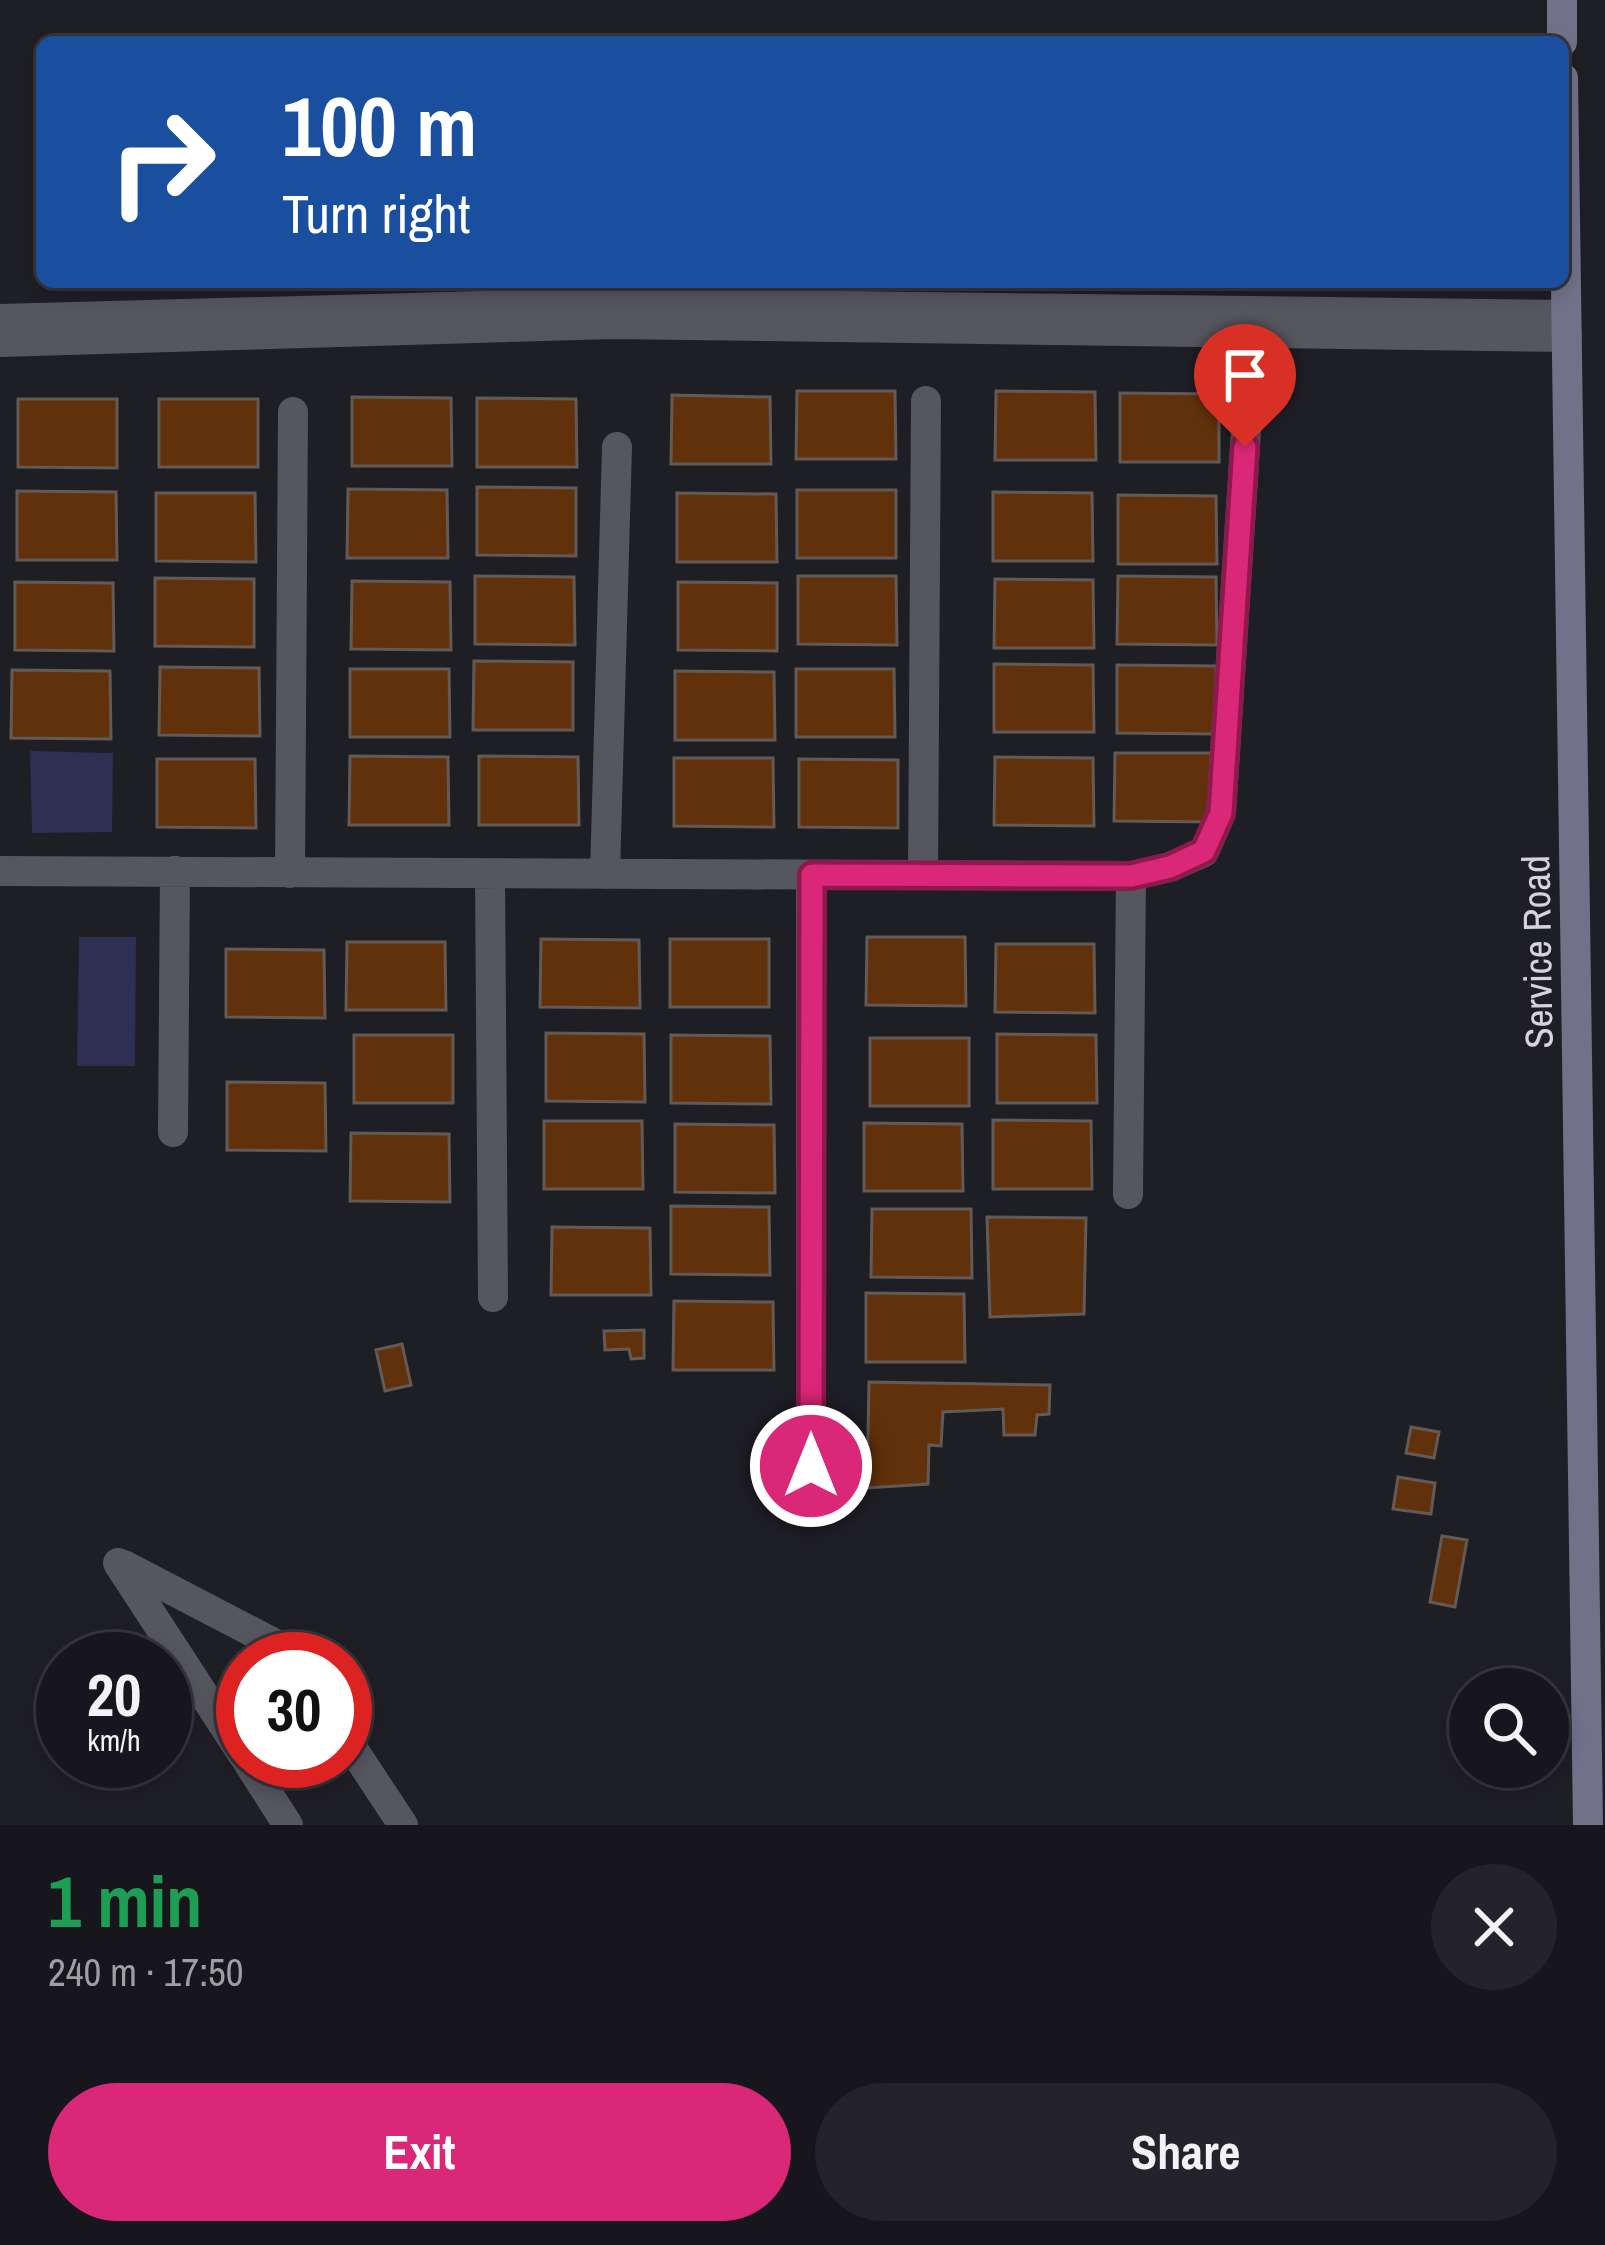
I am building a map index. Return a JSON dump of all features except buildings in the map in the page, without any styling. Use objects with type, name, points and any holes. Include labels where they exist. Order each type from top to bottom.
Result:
[{"type":"main road","points":[[1562,0],[1562,36]]},
{"type":"main road","name":"Service Road","points":[[1566,288],[1588,1825]]},
{"type":"street","points":[[0,319],[593,303],[1567,326]]},
{"type":"street","points":[[0,342],[613,324],[1567,326]]},
{"type":"street","points":[[923,875],[926,401]]},
{"type":"street","points":[[0,871],[1131,876],[1170,867],[1204,851],[1221,813],[1248,401]]},
{"type":"street","points":[[290,873],[293,412]]},
{"type":"street","points":[[605,874],[616,447]]},
{"type":"street","points":[[173,1132],[175,872]]},
{"type":"street","points":[[490,874],[493,1297]]},
{"type":"street","points":[[811,1466],[812,875]]},
{"type":"street","points":[[1128,1194],[1131,876]]},
{"type":"street","points":[[216,1713],[118,1563],[252,1632]]},
{"type":"street","points":[[372,1778],[403,1825]]},
{"type":"street","points":[[264,1788],[288,1825]]},
{"type":"shaded area","points":[[30,751],[113,753],[112,832],[32,833]]},
{"type":"shaded area","points":[[79,937],[136,937],[135,1066],[77,1066]]},
{"type":"route","points":[[811,1466],[812,875],[1131,876],[1170,867],[1204,851],[1221,813],[1245,447]]}]
